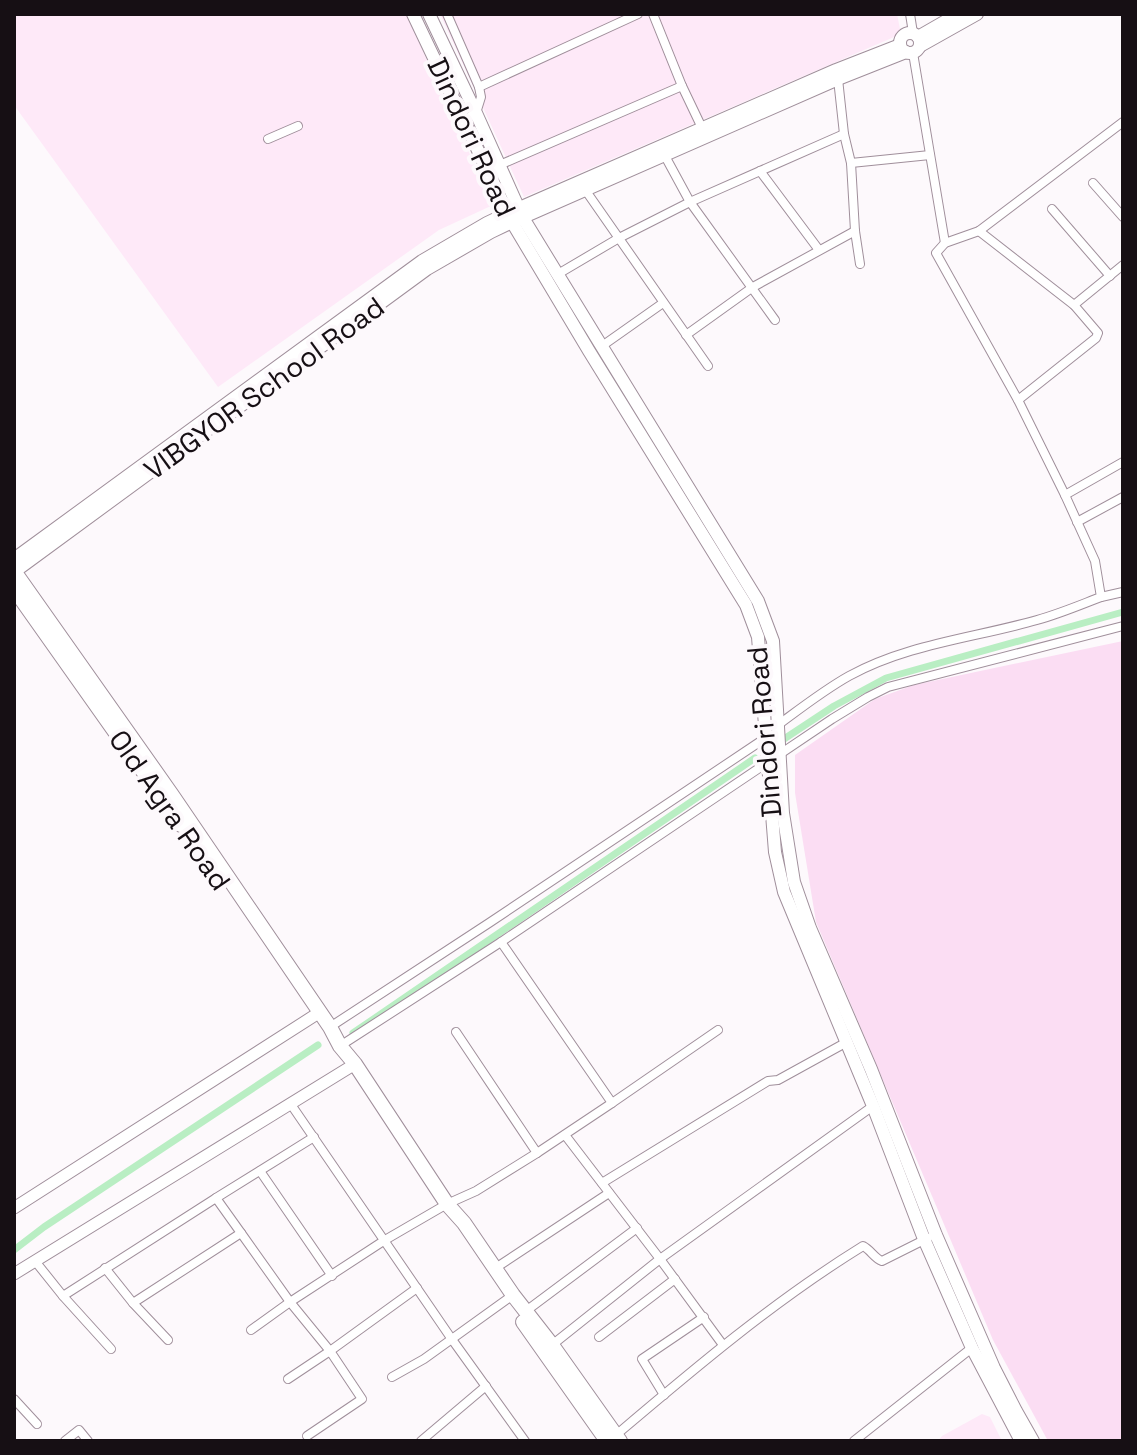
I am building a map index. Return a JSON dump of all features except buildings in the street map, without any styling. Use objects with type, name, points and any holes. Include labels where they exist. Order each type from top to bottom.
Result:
[{"type":"highway","points":[[14,572],[172,795],[316,1014],[330,1027],[351,1066],[444,1206],[614,1439]]},
{"type":"highway","name":"Old Agra Road","points":[[14,589],[316,1014]]},
{"type":"highway","points":[[444,1206],[464,1223],[509,1297],[526,1311],[552,1345],[614,1439]]},
{"type":"main road","name":"Dindori Road","points":[[413,14],[463,121],[493,168],[589,351],[746,605],[758,637],[775,852],[784,892],[930,1237],[972,1348],[1021,1441]]},
{"type":"main road","points":[[429,14],[476,113],[493,168]]},
{"type":"main road","points":[[516,216],[586,191],[665,156],[836,70],[912,44],[958,14]]},
{"type":"main road","points":[[516,216],[838,79],[977,14]]},
{"type":"main road","points":[[516,216],[558,274],[758,601],[773,641],[783,813],[794,882],[810,928],[871,1069],[930,1237],[1033,1441]]},
{"type":"main road","name":"VIBGYOR School Road","points":[[14,559],[422,261],[487,223],[516,216]]},
{"type":"main road","name":"VIBGYOR School Road","points":[[14,572],[427,269],[516,216]]},
{"type":"street","points":[[447,14],[481,97],[476,113],[463,121]]},
{"type":"street","points":[[479,87],[638,14]]},
{"type":"street","points":[[653,14],[705,134]]},
{"type":"street","points":[[910,14],[912,44],[945,243]]},
{"type":"street","points":[[838,79],[844,134],[851,163],[860,264]]},
{"type":"street","points":[[493,168],[682,86]]},
{"type":"street","points":[[1101,597],[1095,561],[1065,495],[1018,400],[937,256],[938,249],[945,243],[979,231],[1123,122]]},
{"type":"street","points":[[268,139],[298,126]]},
{"type":"street","points":[[558,274],[690,202],[844,134]]},
{"type":"street","points":[[851,163],[930,155]]},
{"type":"street","points":[[665,156],[690,202],[775,320]]},
{"type":"street","points":[[760,171],[819,250]]},
{"type":"street","points":[[1093,183],[1123,217]]},
{"type":"street","points":[[586,191],[708,366]]},
{"type":"street","points":[[1052,209],[1123,279]]},
{"type":"street","points":[[686,335],[753,287],[855,231]]},
{"type":"street","points":[[979,231],[1074,305],[1097,331],[1097,337],[1018,400]]},
{"type":"street","points":[[1074,305],[1116,270]]},
{"type":"street","points":[[602,346],[663,303]]},
{"type":"street","points":[[1065,495],[1123,462]]},
{"type":"street","points":[[1077,522],[1123,497]]},
{"type":"street","points":[[330,1027],[778,730],[839,682],[876,664],[964,636],[1037,620],[1123,592]]},
{"type":"street","points":[[340,1046],[501,942],[844,711],[888,687],[1123,626]]},
{"type":"street","points":[[501,942],[612,1103]]},
{"type":"street","points":[[14,1208],[316,1014]]},
{"type":"street","points":[[251,1330],[385,1240],[476,1191],[537,1153],[718,1030]]},
{"type":"street","points":[[456,1032],[537,1153]]},
{"type":"street","points":[[602,1183],[768,1081],[778,1080],[847,1042]]},
{"type":"street","points":[[14,1274],[351,1066]]},
{"type":"street","points":[[290,1103],[525,1441]]},
{"type":"street","points":[[552,1345],[660,1259],[873,1106]]},
{"type":"street","points":[[565,1135],[723,1345]]},
{"type":"street","points":[[63,1296],[314,1137]]},
{"type":"street","points":[[260,1171],[332,1276]]},
{"type":"street","points":[[494,1269],[609,1193]]},
{"type":"street","points":[[216,1198],[362,1399],[307,1436]]},
{"type":"street","points":[[526,1311],[637,1228]]},
{"type":"street","points":[[133,1303],[241,1233]]},
{"type":"street","points":[[614,1439],[723,1345],[822,1272],[863,1246],[882,1261],[930,1237]]},
{"type":"street","points":[[35,1261],[111,1349]]},
{"type":"street","points":[[105,1268],[168,1340]]},
{"type":"street","points":[[599,1337],[675,1279]]},
{"type":"street","points":[[288,1379],[417,1288]]},
{"type":"street","points":[[392,1377],[424,1359],[509,1297]]},
{"type":"street","points":[[664,1395],[642,1359],[704,1317]]},
{"type":"street","points":[[854,1441],[972,1348],[981,1336]]},
{"type":"street","points":[[421,1441],[486,1386]]},
{"type":"street","points":[[14,1399],[37,1424]]},
{"type":"street","points":[[65,1441],[79,1430],[88,1441]]},
{"type":"shaded area","points":[[14,14],[406,14],[493,205],[439,230],[218,387],[14,105]]},
{"type":"shaded area","points":[[440,14],[897,14],[901,34],[524,197]]},
{"type":"shaded area","points":[[1123,641],[1123,1441],[1048,1441],[993,1340],[816,922],[795,793],[795,755],[875,699],[914,685]]},
{"type":"shaded area","points":[[982,1414],[990,1417],[1002,1441],[938,1441],[942,1436]]},
{"type":"waterway","points":[[784,739],[834,706],[886,678],[1123,612]]},
{"type":"waterway","points":[[353,1033],[755,758]]},
{"type":"waterway","points":[[14,1250],[318,1045]]}]
